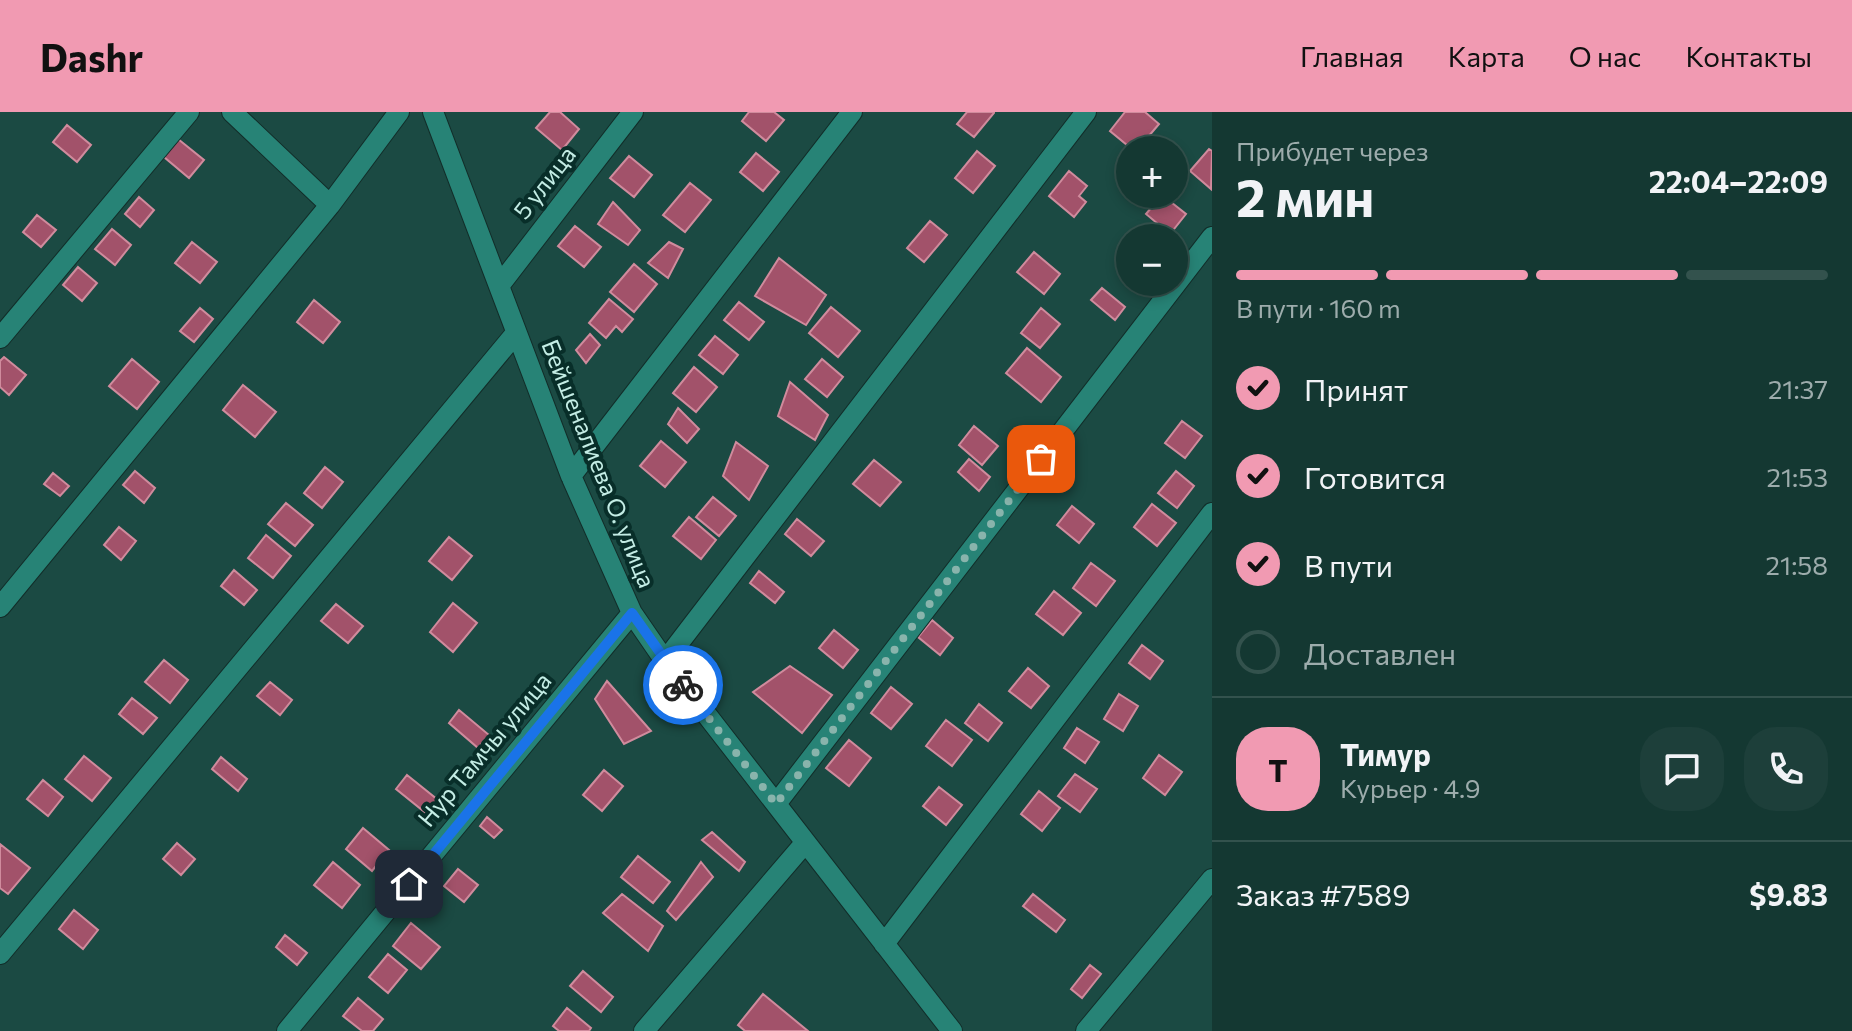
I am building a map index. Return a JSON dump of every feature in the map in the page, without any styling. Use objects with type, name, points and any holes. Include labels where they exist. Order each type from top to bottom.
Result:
[{"type":"street","points":[[0,338],[189,112]]},
{"type":"street","points":[[232,112],[330,205]]},
{"type":"street","points":[[0,607],[330,205],[399,112]]},
{"type":"street","name":"Бейшеналиева О. улица","points":[[433,112],[571,476],[632,613],[665,661],[952,1031]]},
{"type":"street","name":"5 улица","points":[[499,286],[633,112]]},
{"type":"street","points":[[571,476],[852,112]]},
{"type":"street","points":[[665,661],[1086,112]]},
{"type":"street","points":[[776,804],[1212,237]]},
{"type":"street","points":[[0,954],[516,333]]},
{"type":"street","points":[[884,944],[1212,513]]},
{"type":"street","name":"Нур Тамчы улица","points":[[287,1031],[632,613]]},
{"type":"street","points":[[644,1031],[805,843]]},
{"type":"street","points":[[1086,1031],[1212,879]]},
{"type":"building","points":[[550,112],[560,112],[579,129],[562,150],[536,128]]},
{"type":"building","points":[[749,112],[774,112],[784,120],[766,141],[742,121]]},
{"type":"building","points":[[967,112],[994,113],[974,137],[957,124]]},
{"type":"building","points":[[1125,112],[1145,112],[1159,124],[1149,136],[1116,136],[1110,131]]},
{"type":"building","points":[[67,125],[91,145],[77,162],[53,142]]},
{"type":"building","points":[[178,139],[204,160],[189,178],[164,157]]},
{"type":"building","points":[[1209,149],[1212,151],[1211,189],[1190,171]]},
{"type":"building","points":[[977,151],[995,166],[973,193],[955,178]]},
{"type":"building","points":[[756,153],[779,172],[763,191],[740,172]]},
{"type":"building","points":[[629,156],[652,175],[634,197],[610,178]]},
{"type":"building","points":[[1069,171],[1087,186],[1079,196],[1086,202],[1074,217],[1049,196]]},
{"type":"building","points":[[690,183],[711,200],[685,232],[663,215]]},
{"type":"building","points":[[139,197],[154,210],[140,227],[125,214]]},
{"type":"building","points":[[613,202],[640,230],[628,245],[598,224]]},
{"type":"building","points":[[1151,208],[1178,208],[1186,214],[1178,224],[1158,224],[1146,214]]},
{"type":"building","points":[[37,215],[56,230],[41,247],[23,232]]},
{"type":"building","points":[[930,221],[947,235],[924,262],[907,248]]},
{"type":"building","points":[[575,226],[601,247],[584,267],[558,246]]},
{"type":"building","points":[[112,229],[131,245],[115,265],[95,249]]},
{"type":"building","points":[[192,242],[217,262],[200,283],[175,263]]},
{"type":"building","points":[[669,242],[683,249],[668,278],[648,263]]},
{"type":"building","points":[[1034,252],[1060,274],[1044,294],[1017,272]]},
{"type":"building","points":[[779,258],[826,295],[806,325],[755,296]]},
{"type":"building","points":[[634,264],[657,284],[634,312],[610,292]]},
{"type":"building","points":[[78,267],[97,283],[82,301],[63,285]]},
{"type":"building","points":[[1102,288],[1125,307],[1115,320],[1091,300]]},
{"type":"building","points":[[609,299],[633,319],[622,332],[616,326],[606,338],[589,323]]},
{"type":"building","points":[[314,300],[340,322],[323,343],[297,322]]},
{"type":"building","points":[[739,302],[764,322],[749,340],[724,320]]},
{"type":"building","points":[[831,307],[860,331],[838,357],[809,333]]},
{"type":"building","points":[[200,308],[213,319],[194,342],[180,331]]},
{"type":"building","points":[[1041,308],[1060,324],[1040,348],[1021,333]]},
{"type":"building","points":[[590,334],[600,345],[586,363],[576,350]]},
{"type":"building","points":[[715,336],[738,355],[723,374],[699,355]]},
{"type":"building","points":[[1027,348],[1061,377],[1041,402],[1006,373]]},
{"type":"building","points":[[4,357],[26,375],[9,395],[0,387],[0,361]]},
{"type":"building","points":[[132,359],[159,382],[137,409],[109,386]]},
{"type":"building","points":[[822,359],[843,377],[827,397],[805,379]]},
{"type":"building","points":[[694,367],[717,387],[696,412],[673,393]]},
{"type":"building","points":[[790,382],[828,415],[815,440],[778,416]]},
{"type":"building","points":[[243,385],[276,412],[255,437],[223,410]]},
{"type":"building","points":[[678,408],[699,429],[687,443],[668,424]]},
{"type":"building","points":[[1182,421],[1202,436],[1185,458],[1165,443]]},
{"type":"building","points":[[974,426],[998,446],[982,465],[959,445]]},
{"type":"building","points":[[661,441],[686,462],[665,487],[640,466]]},
{"type":"building","points":[[736,442],[768,466],[749,500],[723,476]]},
{"type":"building","points":[[969,459],[990,477],[979,491],[958,472]]},
{"type":"building","points":[[874,460],[901,482],[880,506],[853,484]]},
{"type":"building","points":[[325,467],[343,482],[322,508],[304,493]]},
{"type":"building","points":[[135,471],[155,488],[144,503],[123,485]]},
{"type":"building","points":[[1176,471],[1194,486],[1177,508],[1158,493]]},
{"type":"building","points":[[53,473],[69,486],[60,496],[44,484]]},
{"type":"building","points":[[713,497],[736,516],[719,536],[696,517]]},
{"type":"building","points":[[286,503],[313,525],[295,546],[268,524]]},
{"type":"building","points":[[1152,504],[1176,523],[1157,546],[1134,527]]},
{"type":"building","points":[[1072,506],[1094,524],[1079,543],[1057,525]]},
{"type":"building","points":[[689,517],[716,540],[701,559],[673,536]]},
{"type":"building","points":[[797,519],[824,541],[811,556],[785,534]]},
{"type":"building","points":[[119,527],[136,541],[121,560],[104,545]]},
{"type":"building","points":[[266,535],[291,556],[273,578],[248,558]]},
{"type":"building","points":[[449,537],[472,556],[452,580],[429,561]]},
{"type":"building","points":[[1091,563],[1115,581],[1096,606],[1073,588]]},
{"type":"building","points":[[234,570],[257,590],[244,605],[221,586]]},
{"type":"building","points":[[759,571],[784,592],[775,603],[750,583]]},
{"type":"building","points":[[1054,591],[1081,613],[1063,635],[1036,614]]},
{"type":"building","points":[[453,603],[477,623],[453,652],[430,632]]},
{"type":"building","points":[[336,604],[363,626],[348,643],[321,621]]},
{"type":"building","points":[[932,620],[953,638],[940,655],[918,637]]},
{"type":"building","points":[[834,630],[858,650],[843,668],[819,648]]},
{"type":"building","points":[[1142,645],[1163,661],[1150,679],[1129,663]]},
{"type":"building","points":[[164,660],[188,680],[170,703],[145,682]]},
{"type":"building","points":[[790,666],[832,695],[802,733],[753,692]]},
{"type":"building","points":[[1028,668],[1049,686],[1031,708],[1009,691]]},
{"type":"building","points":[[607,681],[651,731],[624,744],[595,699]]},
{"type":"building","points":[[270,682],[292,700],[280,715],[257,696]]},
{"type":"building","points":[[891,687],[912,704],[891,729],[871,713]]},
{"type":"building","points":[[1119,694],[1138,706],[1123,731],[1104,719]]},
{"type":"building","points":[[132,698],[157,718],[143,734],[119,714]]},
{"type":"building","points":[[979,704],[1002,723],[988,741],[965,723]]},
{"type":"building","points":[[459,710],[489,735],[478,748],[449,723]]},
{"type":"building","points":[[946,720],[972,740],[952,766],[926,746]]},
{"type":"building","points":[[1077,728],[1099,742],[1085,763],[1064,748]]},
{"type":"building","points":[[849,740],[871,758],[849,786],[826,768]]},
{"type":"building","points":[[1159,755],[1182,772],[1165,795],[1143,778]]},
{"type":"building","points":[[84,756],[111,778],[92,801],[65,779]]},
{"type":"building","points":[[221,757],[247,779],[238,791],[212,769]]},
{"type":"building","points":[[604,770],[623,786],[602,811],[583,795]]},
{"type":"building","points":[[1075,774],[1097,789],[1080,812],[1058,796]]},
{"type":"building","points":[[407,775],[443,804],[432,818],[396,789]]},
{"type":"building","points":[[43,780],[63,797],[48,816],[27,799]]},
{"type":"building","points":[[939,787],[962,805],[946,825],[923,806]]},
{"type":"building","points":[[1039,791],[1060,808],[1042,831],[1021,814]]},
{"type":"building","points":[[487,817],[502,830],[494,838],[480,826]]},
{"type":"building","points":[[363,828],[389,850],[372,871],[346,849]]},
{"type":"building","points":[[712,832],[745,862],[739,871],[702,840]]},
{"type":"building","points":[[177,843],[195,859],[181,875],[163,859]]},
{"type":"building","points":[[0,844],[30,868],[8,894],[0,888]]},
{"type":"building","points":[[638,856],[670,882],[653,903],[621,877]]},
{"type":"building","points":[[333,862],[360,885],[342,908],[314,885]]},
{"type":"building","points":[[701,862],[713,877],[676,920],[667,911]]},
{"type":"building","points":[[458,869],[478,885],[464,902],[444,886]]},
{"type":"building","points":[[622,894],[663,926],[648,951],[603,913]]},
{"type":"building","points":[[1033,894],[1065,920],[1056,932],[1023,906]]},
{"type":"building","points":[[74,910],[98,930],[83,949],[59,929]]},
{"type":"building","points":[[411,923],[440,947],[421,969],[393,946]]},
{"type":"building","points":[[285,935],[307,953],[297,965],[276,947]]},
{"type":"building","points":[[388,954],[407,970],[388,993],[369,977]]},
{"type":"building","points":[[1090,965],[1101,974],[1082,998],[1071,989]]},
{"type":"building","points":[[583,971],[613,997],[601,1012],[570,986]]},
{"type":"building","points":[[763,994],[808,1031],[745,1031],[738,1025]]},
{"type":"building","points":[[358,998],[383,1019],[373,1031],[362,1031],[343,1016]]},
{"type":"building","points":[[567,1008],[591,1028],[589,1031],[559,1031],[553,1026]]},
{"type":"way so far","points":[[683,685],[776,804],[1041,459]]},
{"type":"route","points":[[409,884],[632,613],[683,685]]}]
